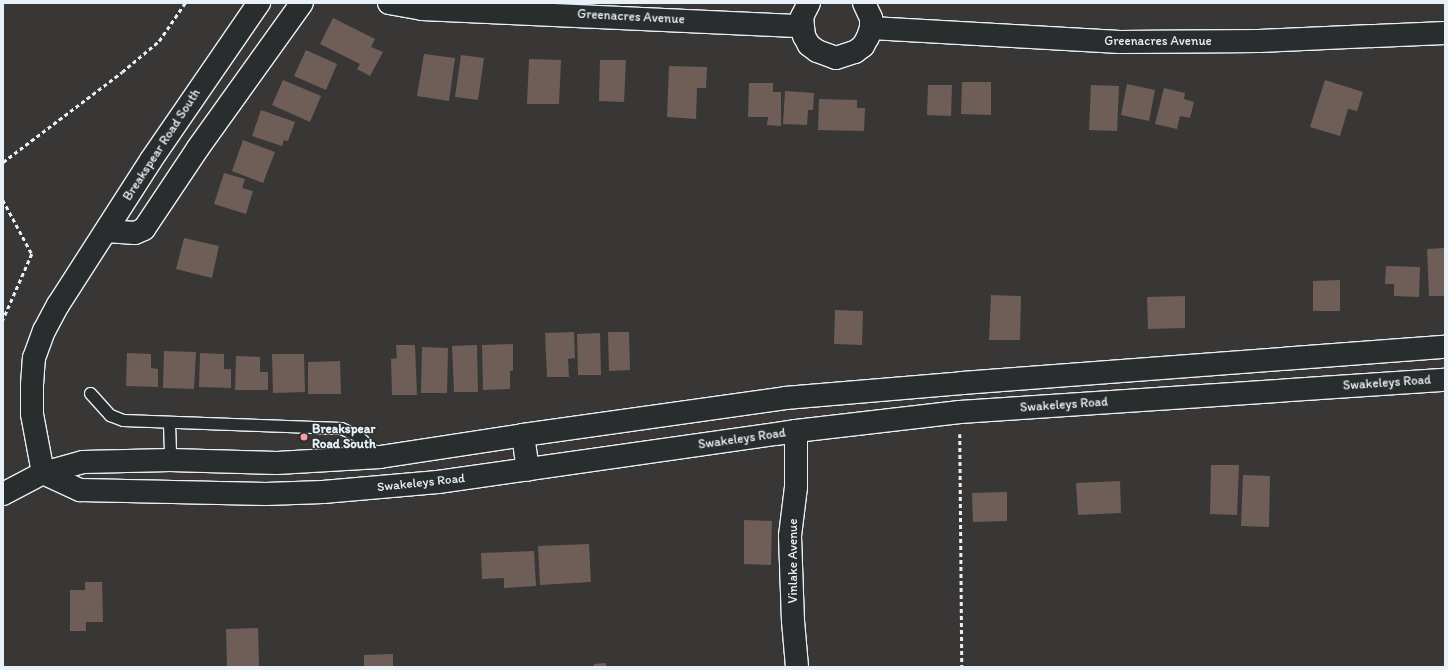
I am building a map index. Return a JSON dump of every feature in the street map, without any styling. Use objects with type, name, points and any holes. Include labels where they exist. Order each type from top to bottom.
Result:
[{"type":"main road","name":"Breakspear Road South","points":[[43,473],[32,414],[32,385],[34,358],[44,331],[58,305],[106,231],[217,62],[259,3]]},
{"type":"main road","points":[[106,231],[135,233],[144,229],[198,148],[302,3]]},
{"type":"main road","name":"Greenacres Avenue","points":[[389,3],[422,9],[802,26]]},
{"type":"main road","points":[[809,3],[802,17],[804,36],[809,45],[826,56],[836,58],[855,52],[863,46],[871,28],[871,18],[864,3]]},
{"type":"main road","name":"Greenacres Avenue","points":[[871,28],[1120,42],[1259,41],[1445,33]]},
{"type":"main road","points":[[3,494],[43,473],[83,462],[170,460],[277,463],[380,457],[785,398],[962,383],[1445,347]]},
{"type":"main road","points":[[1383,351],[1383,383]]},
{"type":"main road","name":"Swakeleys Road","points":[[43,473],[80,490],[266,494],[382,488],[528,470],[796,431],[960,412],[1445,380]]},
{"type":"main road","name":"Vinlake Avenue","points":[[796,431],[796,480],[790,536],[793,621],[797,667]]},
{"type":"main road","points":[[523,435],[528,470]]},
{"type":"lane","points":[[90,394],[110,416],[123,420],[341,428],[358,436],[380,457]]},
{"type":"lane","points":[[169,422],[170,460]]},
{"type":"path","points":[[3,162],[122,72],[159,41],[185,3]]},
{"type":"path","points":[[3,200],[32,254],[3,320]]},
{"type":"path","points":[[960,412],[962,667]]},
{"type":"building","points":[[333,18],[375,39],[371,47],[383,52],[370,76],[357,69],[360,64],[320,44]]},
{"type":"building","points":[[306,50],[337,64],[326,90],[294,76]]},
{"type":"building","points":[[424,54],[455,58],[449,101],[417,96]]},
{"type":"building","points":[[461,55],[484,58],[478,100],[455,97]]},
{"type":"building","points":[[529,59],[561,60],[559,104],[527,104]]},
{"type":"building","points":[[600,60],[626,60],[624,102],[599,101]]},
{"type":"building","points":[[669,66],[707,67],[706,88],[697,88],[696,119],[667,117]]},
{"type":"building","points":[[283,80],[321,96],[310,122],[272,105]]},
{"type":"building","points":[[1325,80],[1363,92],[1357,111],[1348,109],[1340,136],[1310,127]]},
{"type":"building","points":[[962,82],[991,82],[991,115],[961,114]]},
{"type":"building","points":[[749,83],[773,83],[773,92],[781,92],[781,126],[767,125],[768,117],[748,117]]},
{"type":"building","points":[[1127,84],[1155,90],[1149,121],[1121,115]]},
{"type":"building","points":[[928,85],[952,85],[951,116],[927,115]]},
{"type":"building","points":[[1091,85],[1119,86],[1117,131],[1089,130]]},
{"type":"building","points":[[1164,88],[1185,93],[1184,99],[1194,102],[1190,118],[1180,116],[1177,129],[1155,124]]},
{"type":"building","points":[[785,91],[814,93],[813,110],[808,110],[807,125],[783,124]]},
{"type":"building","points":[[819,99],[857,100],[857,108],[865,108],[864,131],[818,130]]},
{"type":"building","points":[[261,110],[295,122],[288,141],[284,140],[282,146],[252,136]]},
{"type":"building","points":[[243,140],[275,152],[263,183],[232,171]]},
{"type":"building","points":[[224,173],[245,179],[242,188],[253,191],[246,214],[214,204]]},
{"type":"building","points":[[184,238],[219,246],[212,278],[176,269]]},
{"type":"building","points":[[1445,248],[1445,296],[1429,296],[1427,249]]},
{"type":"building","points":[[1386,266],[1420,267],[1419,297],[1394,296],[1394,284],[1385,284]]},
{"type":"building","points":[[1340,280],[1340,311],[1313,311],[1313,281]]},
{"type":"building","points":[[991,295],[1021,296],[1020,340],[989,340]]},
{"type":"building","points":[[1185,296],[1185,328],[1148,329],[1147,297]]},
{"type":"building","points":[[835,310],[863,311],[862,345],[834,344]]},
{"type":"building","points":[[574,332],[575,358],[568,359],[569,377],[547,377],[545,333]]},
{"type":"building","points":[[608,332],[629,332],[630,370],[609,371]]},
{"type":"building","points":[[600,333],[601,375],[578,375],[577,334]]},
{"type":"building","points":[[513,344],[513,371],[510,371],[510,389],[483,390],[482,345]]},
{"type":"building","points":[[396,345],[415,345],[417,395],[392,395],[391,359],[397,358]]},
{"type":"building","points":[[477,345],[478,392],[454,392],[452,346]]},
{"type":"building","points":[[422,347],[448,348],[447,393],[421,393]]},
{"type":"building","points":[[164,351],[196,352],[194,389],[163,388]]},
{"type":"building","points":[[127,353],[151,354],[151,368],[158,369],[158,387],[126,386]]},
{"type":"building","points":[[200,353],[224,354],[224,369],[231,369],[231,388],[199,387]]},
{"type":"building","points":[[272,354],[304,354],[305,392],[273,393]]},
{"type":"building","points":[[236,356],[260,357],[260,372],[268,372],[268,390],[235,390]]},
{"type":"building","points":[[340,361],[341,394],[308,394],[308,362]]},
{"type":"building","points":[[1211,465],[1239,465],[1237,515],[1210,514]]},
{"type":"building","points":[[1243,475],[1270,476],[1269,527],[1241,526]]},
{"type":"building","points":[[1120,481],[1121,513],[1078,515],[1076,483]]},
{"type":"building","points":[[1007,492],[1007,521],[973,522],[972,493]]},
{"type":"building","points":[[744,520],[772,521],[771,565],[744,564]]},
{"type":"building","points":[[589,544],[591,582],[540,585],[538,546]]},
{"type":"building","points":[[534,551],[536,586],[504,588],[504,578],[482,579],[481,553]]},
{"type":"building","points":[[85,582],[102,582],[103,622],[86,622],[86,631],[70,631],[70,590],[85,590]]},
{"type":"building","points":[[258,628],[259,667],[227,667],[226,629]]},
{"type":"building","points":[[393,654],[393,667],[364,667],[364,655]]},
{"type":"building","points":[[606,663],[606,667],[594,667],[594,664]]},
{"type":"place","name":"Breakspear Road South","points":[[304,437]]}]
